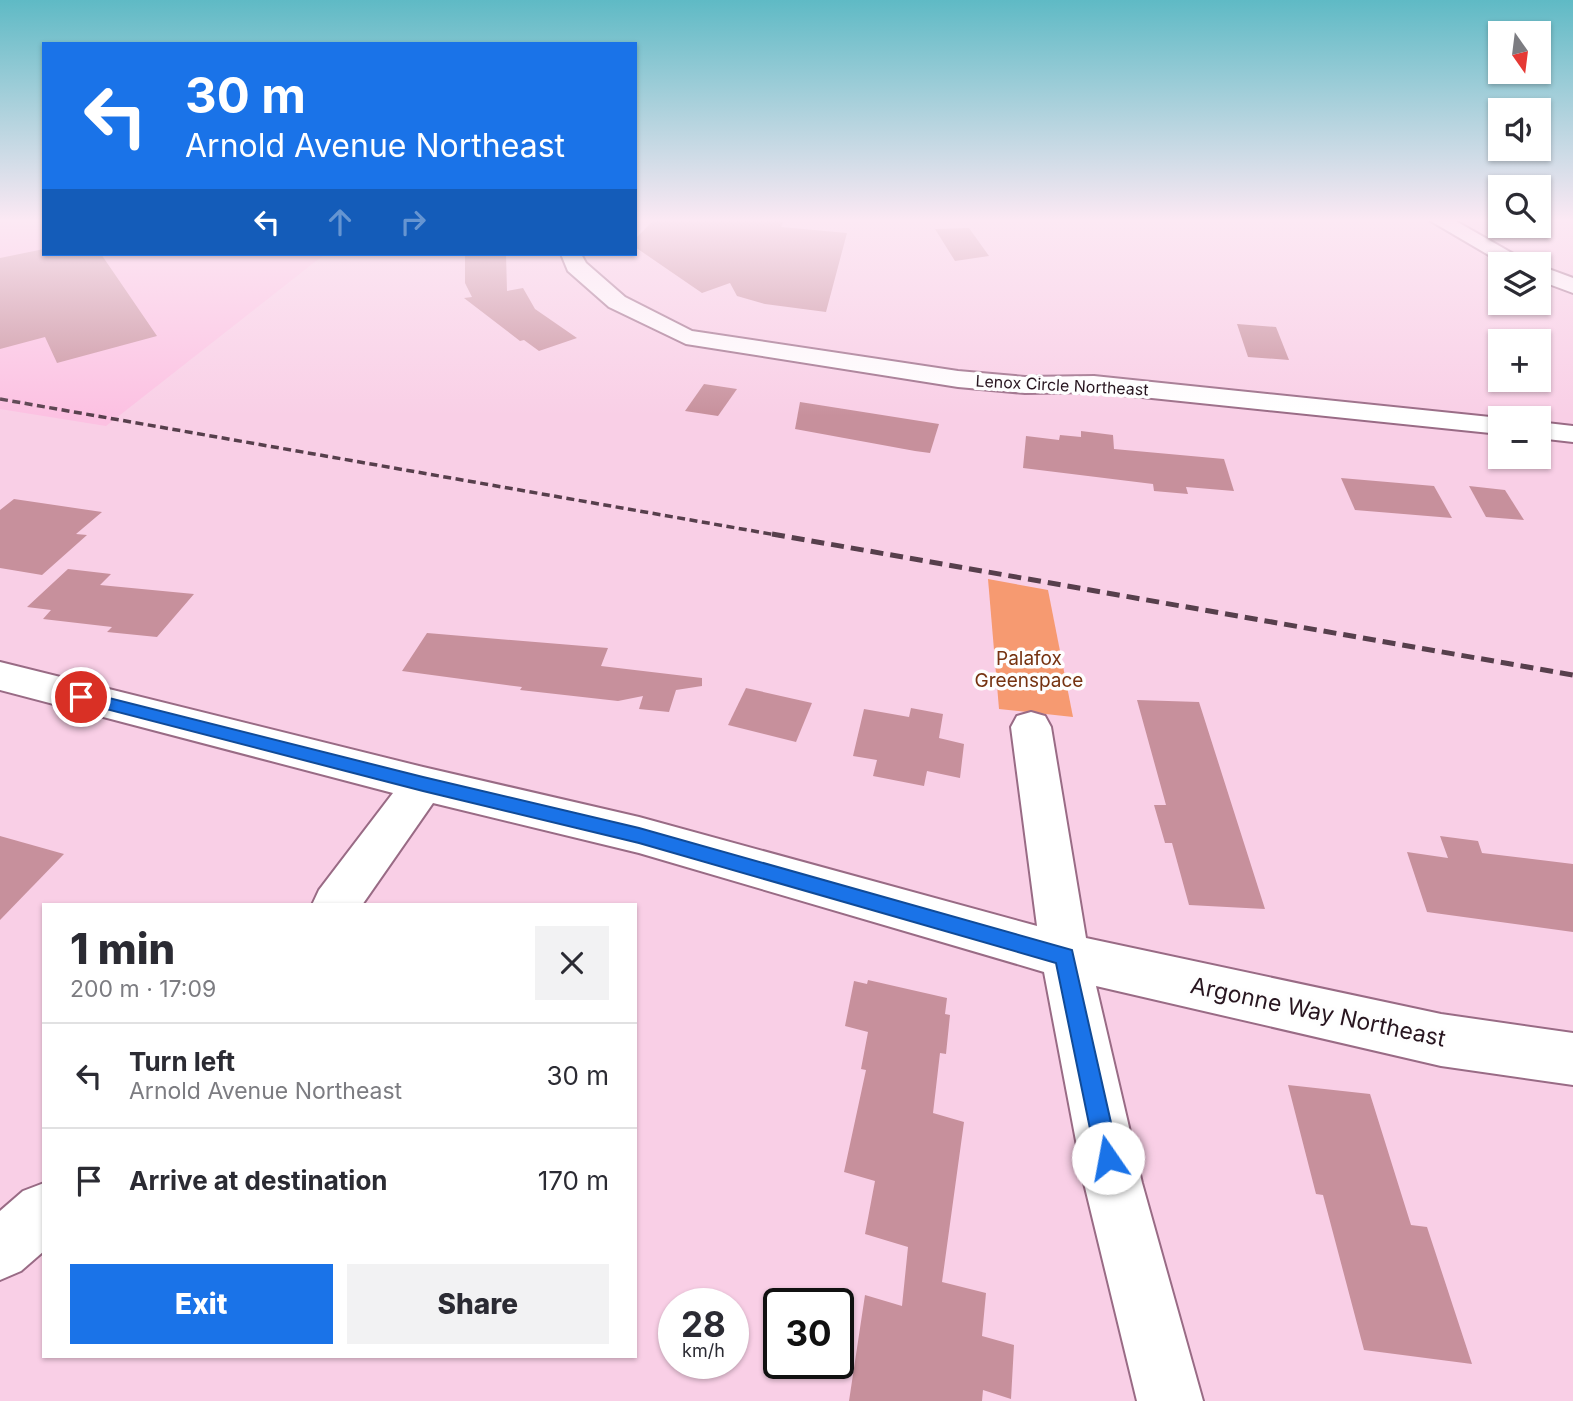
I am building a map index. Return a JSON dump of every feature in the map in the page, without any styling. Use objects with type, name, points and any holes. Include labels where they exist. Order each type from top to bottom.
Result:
[{"type":"street","name":"Lenox Circle Northeast","points":[[599,285],[617,302],[686,338],[958,379],[1025,386],[1094,384],[1488,425]]},
{"type":"street","points":[[1551,431],[1573,434]]},
{"type":"street","name":"Argonne Way Northeast","points":[[0,676],[423,784],[639,835],[1065,956],[1441,1040],[1573,1059]]},
{"type":"street","points":[[1031,727],[1065,956],[1113,1184],[1170,1401]]},
{"type":"street","points":[[336,903],[423,784]]},
{"type":"street","points":[[0,1250],[42,1214]]},
{"type":"shaded area","points":[[0,285],[285,285],[106,426],[0,409]]},
{"type":"green space","name":"Palafox Greenspace","points":[[988,579],[1048,590],[1073,717],[999,709]]},
{"type":"building","points":[[0,285],[122,285],[157,336],[57,363],[45,337],[0,349]]},
{"type":"building","points":[[466,285],[507,285],[507,291],[523,288],[535,309],[577,338],[539,351],[524,340],[520,341],[464,298],[472,297]]},
{"type":"building","points":[[691,285],[723,285],[702,293]]},
{"type":"building","points":[[731,285],[833,285],[826,312],[765,304],[737,296]]},
{"type":"building","points":[[1237,324],[1276,327],[1289,360],[1248,357]]},
{"type":"building","points":[[704,384],[737,389],[718,416],[685,411]]},
{"type":"building","points":[[800,402],[939,424],[930,453],[915,451],[795,429]]},
{"type":"building","points":[[1081,431],[1113,435],[1114,449],[1224,459],[1234,491],[1186,487],[1188,494],[1154,491],[1153,484],[1023,468],[1026,436],[1059,440],[1060,435],[1081,437]]},
{"type":"building","points":[[1341,478],[1434,486],[1452,518],[1355,510]]},
{"type":"building","points":[[1469,486],[1505,490],[1524,520],[1486,517]]},
{"type":"building","points":[[14,499],[102,512],[76,534],[87,535],[42,575],[0,568],[0,510]]},
{"type":"building","points":[[68,569],[111,574],[100,585],[194,594],[157,637],[107,632],[112,627],[43,619],[51,610],[27,607]]},
{"type":"building","points":[[427,633],[608,648],[601,666],[702,678],[702,686],[676,690],[669,712],[639,709],[643,696],[618,701],[520,690],[522,687],[402,671]]},
{"type":"building","points":[[746,688],[812,703],[796,742],[728,725]]},
{"type":"building","points":[[1137,700],[1199,702],[1265,909],[1189,905],[1172,843],[1165,843],[1154,805],[1166,805]]},
{"type":"building","points":[[911,708],[943,714],[939,738],[964,744],[960,778],[927,771],[924,786],[873,776],[877,760],[853,756],[864,709],[909,717]]},
{"type":"building","points":[[0,836],[64,854],[0,920]]},
{"type":"building","points":[[1440,836],[1478,841],[1482,853],[1573,864],[1573,932],[1427,912],[1407,852],[1448,858]]},
{"type":"building","points":[[868,980],[947,998],[945,1014],[950,1015],[946,1054],[940,1053],[933,1113],[964,1122],[942,1282],[986,1293],[982,1336],[1014,1345],[1011,1399],[983,1390],[982,1401],[849,1401],[865,1295],[902,1306],[908,1247],[865,1234],[875,1181],[844,1172],[866,1070],[861,1069],[868,1032],[845,1026],[854,981],[867,984]]},
{"type":"building","points":[[1288,1085],[1370,1094],[1411,1225],[1427,1227],[1472,1364],[1364,1350],[1323,1195],[1316,1194]]},
{"type":"railway","points":[[0,399],[782,536]]},
{"type":"railway","points":[[772,534],[1573,675]]},
{"type":"route","points":[[81,697],[423,784],[639,835],[1065,956],[1108,1158]]}]
